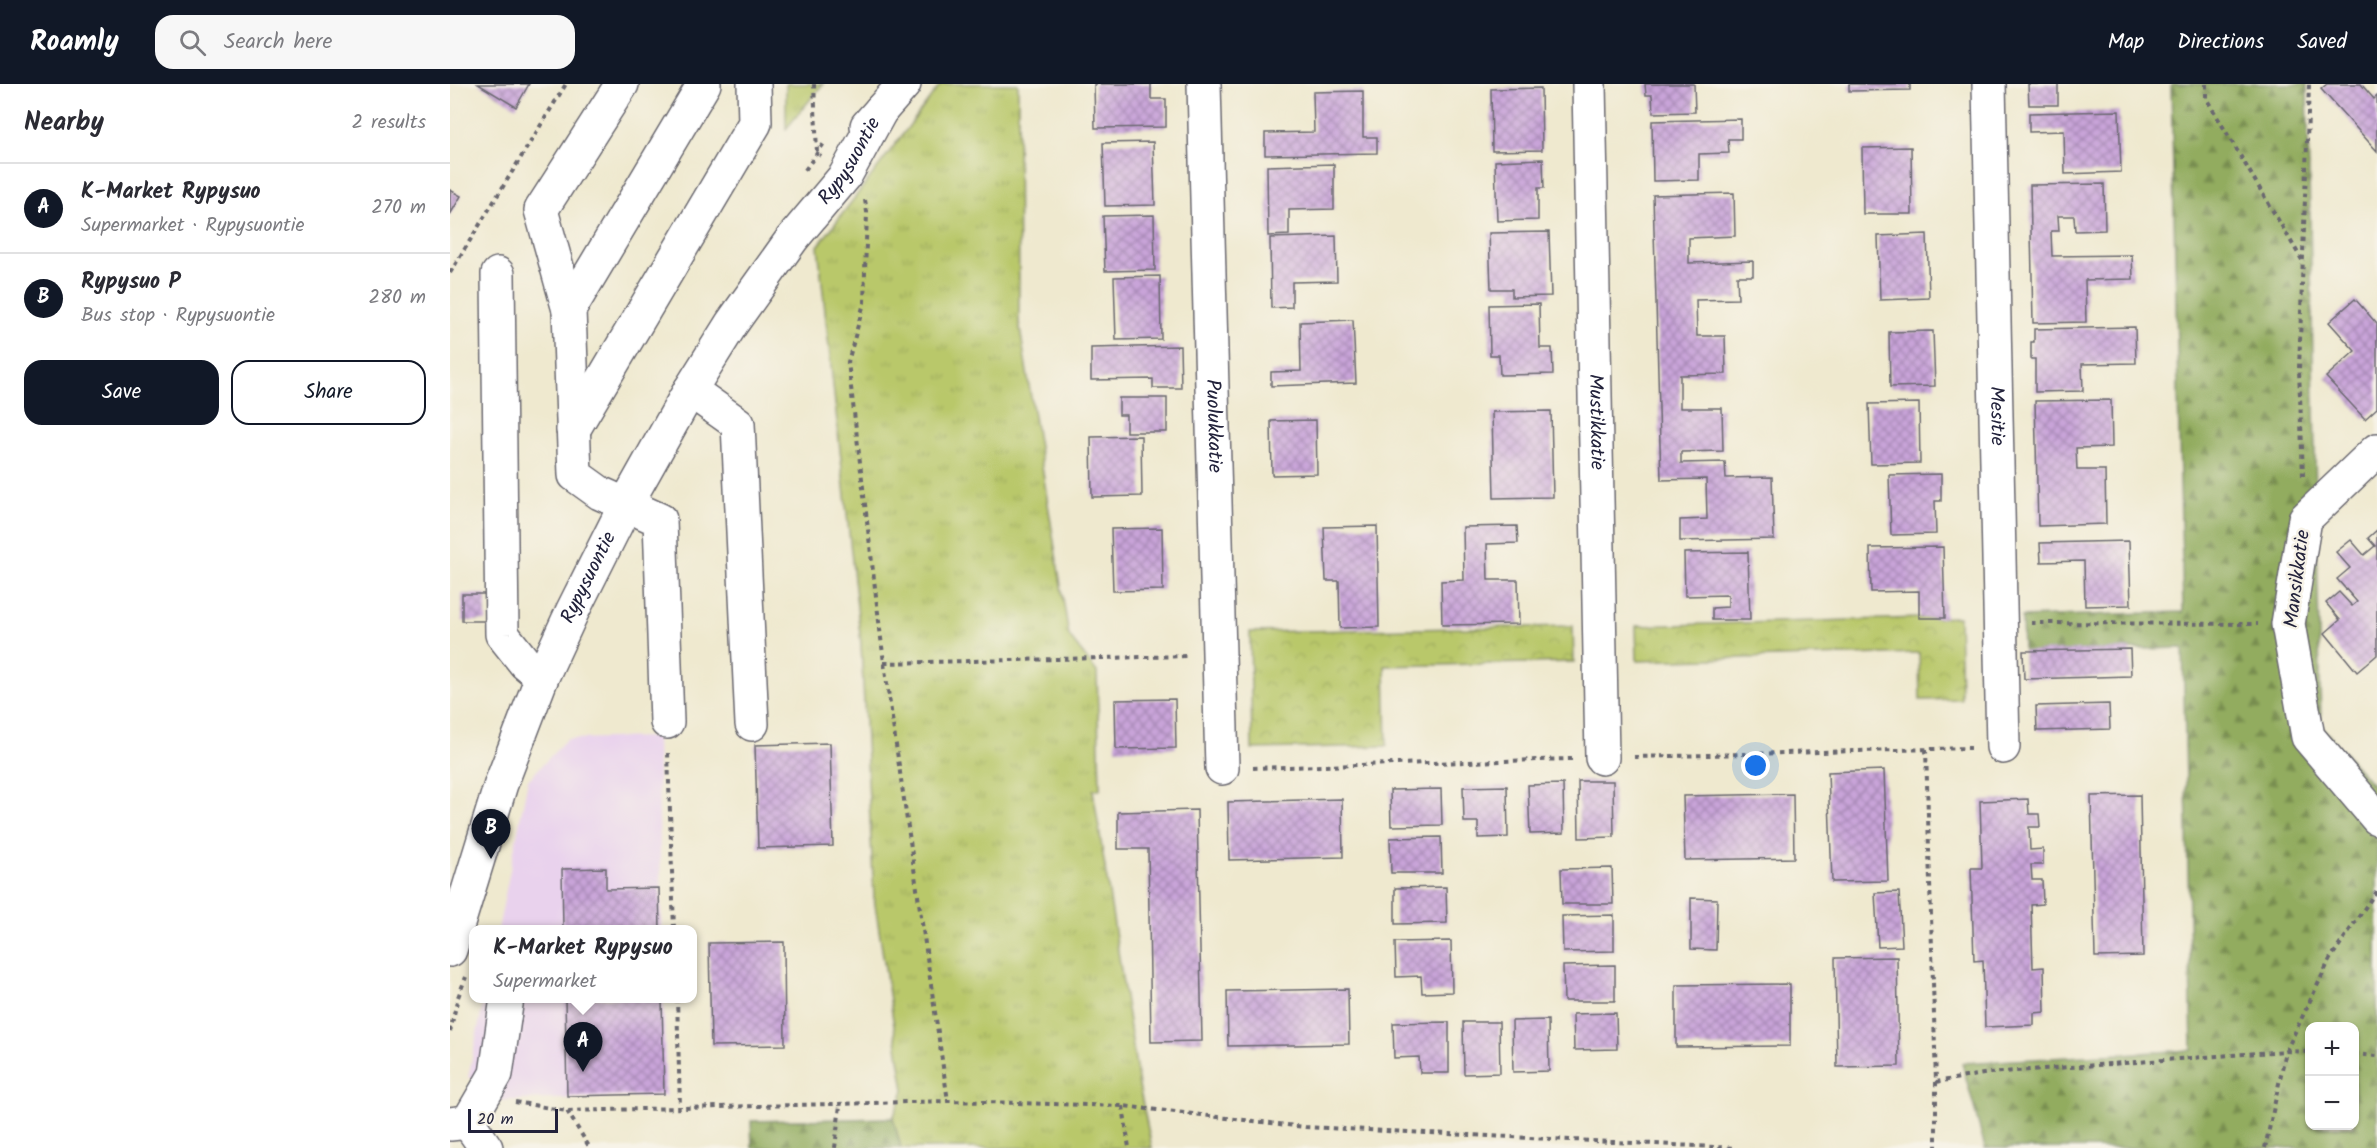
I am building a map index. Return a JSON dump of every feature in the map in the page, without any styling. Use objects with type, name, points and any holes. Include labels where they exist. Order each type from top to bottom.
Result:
[{"type":"street","points":[[622,84],[541,210],[569,310],[575,475],[600,493],[660,520],[668,722]]},
{"type":"street","points":[[569,310],[704,84]]},
{"type":"street","points":[[573,430],[755,123],[754,84]]},
{"type":"street","name":"Rypysuontie","points":[[460,959],[501,784],[542,677],[625,506],[690,390],[732,323],[881,110],[904,84]]},
{"type":"street","name":"Puolukkatie","points":[[1204,84],[1222,768]]},
{"type":"street","name":"Mustikkatie","points":[[1589,84],[1602,758]]},
{"type":"street","name":"Mesitie","points":[[1989,84],[2003,747]]},
{"type":"street","points":[[498,274],[502,634],[525,663],[542,677]]},
{"type":"street","points":[[690,390],[738,424],[752,724]]},
{"type":"street","name":"Mansikkatie","points":[[2377,450],[2305,519],[2288,624],[2308,737],[2377,818]]},
{"type":"street","points":[[472,1123],[496,1074],[506,1003]]},
{"type":"path","points":[[450,273],[566,84]]},
{"type":"path","points":[[814,84],[817,153],[863,189],[867,212],[864,303],[848,362],[884,663],[948,1101]]},
{"type":"path","points":[[2206,84],[2206,98],[2303,260]]},
{"type":"path","points":[[2305,519],[2299,369],[2309,84]]},
{"type":"path","points":[[2000,623],[2288,624]]},
{"type":"path","points":[[884,663],[1192,656]]},
{"type":"path","points":[[668,722],[674,925]]},
{"type":"path","points":[[1926,749],[1936,1148]]},
{"type":"path","points":[[2265,1148],[2286,1051],[2330,959],[2377,890]]},
{"type":"path","points":[[450,1032],[458,997],[460,959]]},
{"type":"path","points":[[677,1003],[680,1107]]},
{"type":"path","points":[[1936,1082],[1989,1073],[2286,1051],[2305,1052]]},
{"type":"path","points":[[2359,1054],[2377,1056]]},
{"type":"path","points":[[472,1123],[567,1112],[948,1101],[1123,1106],[1305,1127],[1736,1148]]},
{"type":"path","points":[[835,1148],[840,1105]]},
{"type":"path","points":[[1123,1106],[1129,1148]]},
{"type":"path","points":[[567,1112],[590,1148]]},
{"type":"shaded area","points":[[657,737],[662,925],[499,925],[528,780],[567,739]]},
{"type":"shaded area","points":[[483,1003],[664,1003],[666,1096],[486,1101],[485,1079],[468,1078]]},
{"type":"green space","points":[[786,84],[823,84],[786,129]]},
{"type":"green space","points":[[941,84],[1018,84],[1019,322],[1069,636],[1097,672],[1100,789],[1093,790],[1139,1086],[1152,1148],[901,1148],[893,1118],[904,1090],[874,898],[861,644],[818,246]]},
{"type":"green space","points":[[2171,84],[2307,84],[2321,726],[2377,790],[2377,1148],[1985,1148],[1962,1063],[2192,1050],[2183,648],[2023,652],[2022,617],[2183,612]]},
{"type":"green space","points":[[1959,617],[1961,699],[1920,700],[1919,653],[1637,661],[1636,626]]},
{"type":"green space","points":[[1573,626],[1574,662],[1385,666],[1387,746],[1252,749],[1250,632]]},
{"type":"green space","points":[[893,1118],[901,1148],[752,1148],[751,1121]]},
{"type":"building","points":[[478,84],[529,84],[516,107]]},
{"type":"building","points":[[1094,84],[1151,84],[1151,99],[1166,99],[1166,127],[1095,128]]},
{"type":"building","points":[[1645,84],[1694,84],[1695,112],[1653,113],[1652,95],[1646,95]]},
{"type":"building","points":[[1849,84],[1910,84],[1910,90],[1849,91]]},
{"type":"building","points":[[2028,84],[2058,84],[2058,105],[2029,105]]},
{"type":"building","points":[[2327,84],[2361,84],[2374,99],[2377,96],[2377,151],[2321,89]]},
{"type":"building","points":[[1541,88],[1542,150],[1492,151],[1491,89]]},
{"type":"building","points":[[1363,91],[1363,137],[1377,137],[1377,153],[1265,155],[1265,133],[1314,132],[1313,92]]},
{"type":"building","points":[[2119,111],[2121,172],[2065,174],[2064,131],[2029,132],[2029,113]]},
{"type":"building","points":[[1741,119],[1741,139],[1728,139],[1729,153],[1699,154],[1699,180],[1653,181],[1652,121]]},
{"type":"building","points":[[1153,142],[1155,205],[1105,206],[1103,143]]},
{"type":"building","points":[[1911,147],[1912,214],[1863,214],[1862,148]]},
{"type":"building","points":[[1543,159],[1544,188],[1538,188],[1538,220],[1497,221],[1495,161]]},
{"type":"building","points":[[1334,164],[1334,209],[1289,210],[1289,235],[1268,236],[1267,166]]},
{"type":"building","points":[[2104,184],[2105,230],[2075,231],[2074,216],[2058,216],[2059,231],[2051,231],[2052,256],[2132,255],[2133,279],[2085,280],[2086,322],[2033,323],[2030,185]]},
{"type":"building","points":[[450,190],[461,196],[450,215]]},
{"type":"building","points":[[1734,193],[1735,236],[1689,238],[1689,263],[1753,261],[1753,276],[1737,276],[1738,299],[1696,300],[1697,336],[1725,336],[1726,374],[1680,375],[1680,408],[1722,408],[1723,451],[1681,452],[1681,463],[1725,462],[1726,478],[1772,477],[1774,539],[1680,541],[1680,520],[1707,519],[1706,479],[1661,480],[1653,195]]},
{"type":"building","points":[[1154,215],[1155,270],[1105,271],[1103,216]]},
{"type":"building","points":[[1549,232],[1551,296],[1512,297],[1512,289],[1491,289],[1489,233]]},
{"type":"building","points":[[1927,234],[1929,298],[1880,300],[1878,236]]},
{"type":"building","points":[[1336,236],[1337,281],[1292,282],[1292,307],[1271,308],[1270,238]]},
{"type":"building","points":[[1160,276],[1161,339],[1116,340],[1114,277]]},
{"type":"building","points":[[2355,299],[2377,324],[2377,408],[2365,419],[2326,377],[2355,351],[2329,322]]},
{"type":"building","points":[[1539,304],[1540,348],[1552,348],[1553,374],[1500,375],[1499,355],[1490,355],[1489,305]]},
{"type":"building","points":[[1353,320],[1356,383],[1271,386],[1271,372],[1301,371],[1300,322]]},
{"type":"building","points":[[2135,327],[2136,363],[2082,364],[2083,391],[2035,392],[2035,359],[2031,359],[2034,329]]},
{"type":"building","points":[[1933,331],[1935,386],[1890,387],[1889,332]]},
{"type":"building","points":[[1180,346],[1181,388],[1153,388],[1153,379],[1091,380],[1091,348]]},
{"type":"building","points":[[1119,398],[1167,398],[1167,432],[1126,432],[1126,415],[1119,415]]},
{"type":"building","points":[[2111,400],[2112,447],[2076,448],[2077,470],[2105,470],[2106,524],[2038,526],[2035,401]]},
{"type":"building","points":[[1919,403],[1920,463],[1871,464],[1869,404]]},
{"type":"building","points":[[1551,411],[1553,497],[1494,498],[1492,412]]},
{"type":"building","points":[[1316,420],[1317,474],[1272,475],[1271,421]]},
{"type":"building","points":[[1141,436],[1142,496],[1092,497],[1091,437]]},
{"type":"building","points":[[1941,474],[1941,501],[1935,501],[1936,534],[1891,535],[1889,475]]},
{"type":"building","points":[[1377,526],[1379,627],[1340,628],[1339,581],[1326,581],[1324,527]]},
{"type":"building","points":[[1517,526],[1518,543],[1487,544],[1488,580],[1518,580],[1519,624],[1442,625],[1441,581],[1464,580],[1463,527]]},
{"type":"building","points":[[1162,528],[1163,590],[1113,591],[1111,529]]},
{"type":"building","points":[[2377,530],[2377,655],[2357,672],[2325,633],[2340,620],[2326,603],[2339,592],[2352,606],[2357,602],[2337,579],[2350,568],[2336,552],[2351,540],[2364,555],[2375,546],[2368,538]]},
{"type":"building","points":[[2129,541],[2131,605],[2085,606],[2084,561],[2041,562],[2040,543]]},
{"type":"building","points":[[1943,547],[1945,618],[1919,618],[1919,591],[1871,592],[1870,548]]},
{"type":"building","points":[[1748,552],[1750,620],[1712,620],[1712,608],[1728,607],[1728,595],[1685,596],[1684,553]]},
{"type":"building","points":[[462,594],[486,594],[486,621],[462,621]]},
{"type":"building","points":[[2130,649],[2131,676],[2024,679],[2023,651]]},
{"type":"building","points":[[1175,699],[1176,748],[1116,749],[1115,700]]},
{"type":"building","points":[[2109,704],[2110,729],[2037,731],[2036,706]]},
{"type":"building","points":[[830,743],[833,846],[758,848],[755,745]]},
{"type":"building","points":[[1884,770],[1888,881],[1832,882],[1828,772]]},
{"type":"building","points":[[1578,781],[1613,781],[1614,837],[1579,838]]},
{"type":"building","points":[[1563,784],[1564,833],[1530,834],[1528,785]]},
{"type":"building","points":[[1507,786],[1508,837],[1478,838],[1478,822],[1464,822],[1463,787]]},
{"type":"building","points":[[1441,789],[1442,825],[1391,826],[1390,790]]},
{"type":"building","points":[[1793,794],[1794,858],[1685,860],[1683,796]]},
{"type":"building","points":[[2140,795],[2143,956],[2095,957],[2091,796]]},
{"type":"building","points":[[1342,799],[1343,857],[1229,860],[1228,802]]},
{"type":"building","points":[[2028,799],[2029,814],[2039,814],[2040,827],[2029,827],[2030,850],[2043,849],[2043,865],[2031,865],[2032,880],[2042,880],[2043,904],[2031,905],[2033,968],[2044,967],[2045,1012],[2034,1013],[2034,1025],[1985,1027],[1983,960],[1974,961],[1971,868],[1982,868],[1980,801]]},
{"type":"building","points":[[1197,810],[1202,1041],[1151,1042],[1148,849],[1118,849],[1118,812]]},
{"type":"building","points":[[1441,837],[1442,873],[1391,873],[1390,838]]},
{"type":"building","points":[[606,868],[606,889],[659,888],[660,925],[563,925],[562,869]]},
{"type":"building","points":[[1612,868],[1613,904],[1562,904],[1561,869]]},
{"type":"building","points":[[1446,887],[1447,923],[1395,924],[1395,888]]},
{"type":"building","points":[[1899,892],[1902,946],[1878,947],[1875,893]]},
{"type":"building","points":[[1691,898],[1717,899],[1716,950],[1691,949]]},
{"type":"building","points":[[1614,915],[1614,951],[1563,952],[1562,916]]},
{"type":"building","points":[[1451,941],[1452,992],[1422,993],[1421,976],[1396,977],[1395,942]]},
{"type":"building","points":[[784,942],[785,1045],[711,1046],[709,943]]},
{"type":"building","points":[[1897,957],[1899,1066],[1837,1067],[1835,958]]},
{"type":"building","points":[[1615,965],[1615,1001],[1564,1001],[1563,966]]},
{"type":"building","points":[[1790,984],[1790,1046],[1676,1047],[1676,985]]},
{"type":"building","points":[[1348,989],[1349,1044],[1228,1046],[1227,991]]},
{"type":"building","points":[[565,1003],[662,1003],[664,1094],[567,1096]]},
{"type":"building","points":[[1616,1013],[1617,1049],[1574,1050],[1573,1014]]},
{"type":"building","points":[[1548,1020],[1549,1071],[1513,1072],[1512,1021]]},
{"type":"building","points":[[1449,1022],[1449,1073],[1420,1073],[1419,1057],[1394,1058],[1393,1023]]},
{"type":"building","points":[[1463,1022],[1499,1022],[1500,1073],[1464,1074]]},
{"type":"place","name":"Rypysuo P","points":[[491,859]]},
{"type":"place","name":"K-Market Rypysuo","points":[[583,1072]]}]
